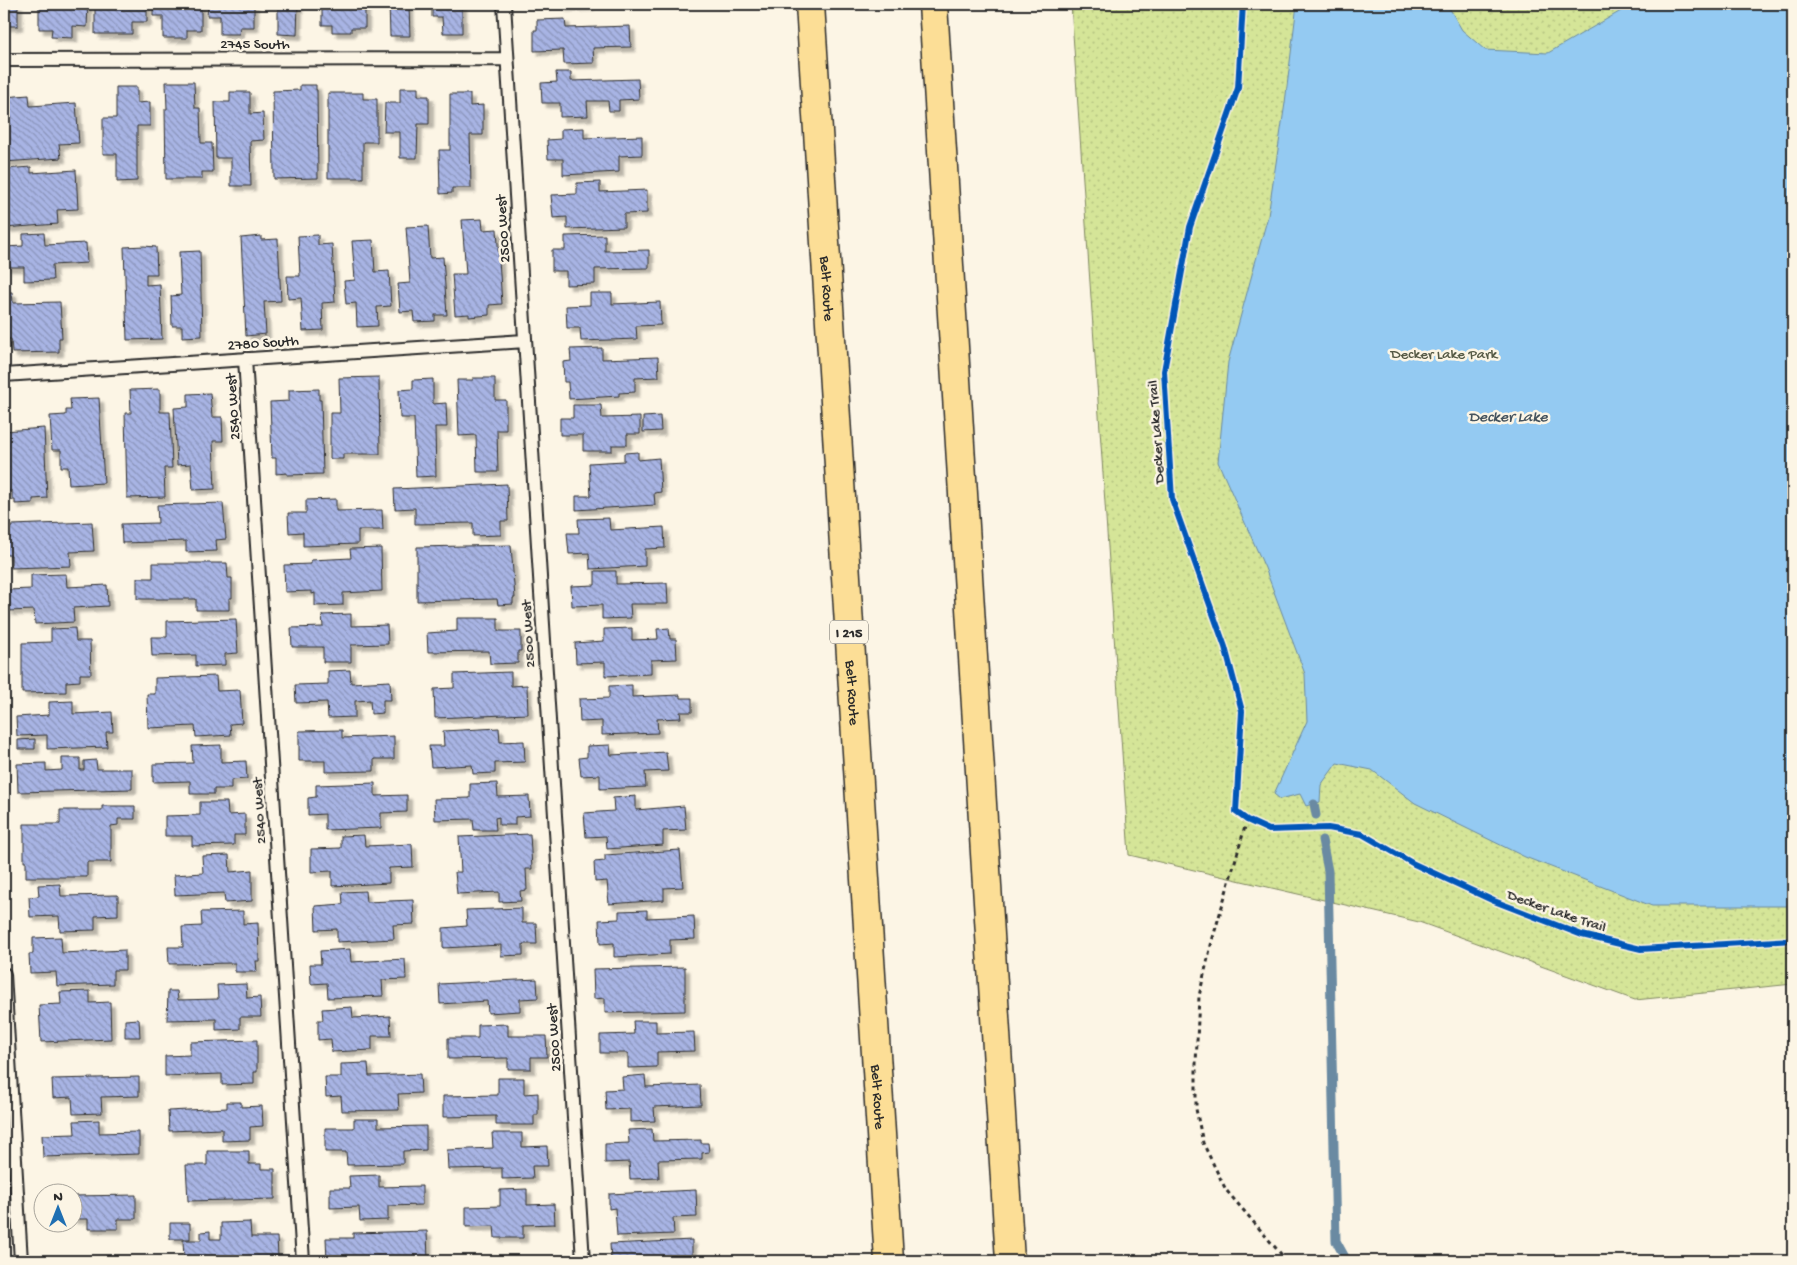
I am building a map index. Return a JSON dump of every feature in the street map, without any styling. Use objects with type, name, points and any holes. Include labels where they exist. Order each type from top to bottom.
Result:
[{"type":"highway","name":"Belt Route","points":[[810,4],[889,1261]]},
{"type":"highway","points":[[933,4],[1010,1261]]},
{"type":"lane","name":"2500 West","points":[[504,4],[583,1261]]},
{"type":"lane","name":"2745 South","points":[[4,60],[507,59]]},
{"type":"lane","name":"2780 South","points":[[4,375],[525,341]]},
{"type":"lane","name":"2540 West","points":[[245,360],[303,1261]]},
{"type":"lane","points":[[4,974],[21,1261]]},
{"type":"path","points":[[1254,823],[1245,818],[1199,996],[1196,1109],[1203,1143],[1226,1190],[1287,1261]]},
{"type":"green space","name":"Decker Lake","points":[[1071,4],[1793,4],[1793,984],[1635,1000],[1419,922],[1129,855]]},
{"type":"water","name":"Decker Lake","points":[[1297,4],[1447,4],[1462,30],[1485,50],[1548,53],[1633,4],[1793,4],[1793,906],[1652,906],[1525,857],[1415,803],[1372,770],[1337,763],[1321,785],[1320,802],[1306,806],[1300,794],[1280,799],[1274,794],[1307,721],[1305,674],[1265,568],[1218,462],[1228,362],[1268,216],[1285,103]]},
{"type":"building","points":[[4,4],[18,4],[18,26],[4,26]]},
{"type":"building","points":[[39,4],[88,4],[87,27],[73,26],[73,38],[51,37],[52,29],[39,29]]},
{"type":"building","points":[[95,4],[147,4],[147,22],[132,22],[132,34],[95,34]]},
{"type":"building","points":[[153,4],[201,4],[201,30],[187,30],[187,38],[163,38],[163,16],[153,16]]},
{"type":"building","points":[[208,4],[254,4],[254,27],[240,27],[239,34],[220,34],[220,16],[207,16]]},
{"type":"building","points":[[278,4],[298,4],[297,35],[278,34]]},
{"type":"building","points":[[322,4],[365,4],[365,28],[351,28],[351,32],[332,32],[332,25],[322,25]]},
{"type":"building","points":[[389,4],[424,4],[409,5],[410,36],[390,36]]},
{"type":"building","points":[[432,4],[462,4],[462,33],[443,33],[442,17],[432,17]]},
{"type":"building","points":[[561,4],[589,4],[589,6],[562,7]]},
{"type":"building","points":[[565,19],[566,28],[630,26],[631,47],[593,48],[594,63],[564,64],[563,50],[534,51],[534,30],[537,30],[537,20]]},
{"type":"building","points":[[556,72],[571,72],[571,81],[638,79],[639,99],[619,100],[619,111],[609,111],[608,101],[587,101],[588,116],[560,117],[560,103],[542,103],[541,83],[557,82]]},
{"type":"building","points":[[166,82],[194,82],[195,108],[200,108],[201,143],[212,143],[213,172],[202,172],[202,179],[166,179]]},
{"type":"building","points":[[300,85],[316,85],[317,90],[318,178],[274,179],[273,91],[300,90]]},
{"type":"building","points":[[116,87],[137,87],[137,103],[150,102],[150,126],[137,126],[137,181],[117,182],[117,154],[103,154],[103,118],[116,118]]},
{"type":"building","points":[[400,88],[418,88],[418,96],[429,96],[429,124],[418,124],[417,158],[400,158],[400,132],[384,132],[385,103],[400,103]]},
{"type":"building","points":[[230,92],[250,92],[250,114],[263,113],[264,140],[250,141],[251,186],[231,186],[231,158],[216,158],[215,102],[230,102]]},
{"type":"building","points":[[328,93],[363,93],[363,99],[377,99],[377,142],[363,142],[363,178],[328,178]]},
{"type":"building","points":[[450,94],[470,94],[470,106],[483,105],[483,135],[470,135],[471,188],[452,188],[452,193],[440,194],[439,150],[450,150]]},
{"type":"building","points":[[29,95],[30,106],[76,103],[79,143],[59,144],[61,158],[4,162],[4,97]]},
{"type":"building","points":[[584,128],[584,138],[642,136],[642,155],[619,156],[619,172],[563,175],[563,159],[548,159],[547,140],[561,139],[561,129]]},
{"type":"building","points":[[31,167],[31,173],[76,170],[78,209],[57,210],[58,224],[4,228],[4,169]]},
{"type":"building","points":[[600,182],[600,192],[647,190],[647,213],[624,214],[624,227],[567,229],[567,217],[553,218],[551,195],[577,194],[577,183]]},
{"type":"building","points":[[482,219],[483,230],[497,229],[502,304],[489,305],[489,315],[469,317],[469,314],[455,315],[452,274],[466,274],[462,220]]},
{"type":"building","points":[[428,226],[430,258],[443,257],[447,315],[435,315],[435,321],[414,322],[413,311],[400,312],[398,284],[410,283],[406,227]]},
{"type":"building","points":[[44,233],[45,245],[86,243],[87,263],[52,265],[53,280],[24,281],[24,267],[4,267],[4,247],[23,246],[23,234]]},
{"type":"building","points":[[318,235],[318,245],[332,244],[335,302],[322,303],[323,330],[303,331],[301,298],[288,299],[287,276],[300,276],[298,236]]},
{"type":"building","points":[[605,235],[605,251],[649,250],[649,268],[595,269],[595,284],[566,285],[566,271],[552,271],[552,250],[565,250],[565,236]]},
{"type":"building","points":[[261,236],[261,240],[278,239],[281,301],[264,302],[266,334],[246,336],[241,238]]},
{"type":"building","points":[[373,240],[375,272],[389,271],[391,306],[377,307],[378,326],[357,327],[356,303],[346,304],[344,281],[355,280],[352,241]]},
{"type":"building","points":[[124,247],[156,247],[157,274],[146,274],[146,285],[160,284],[162,339],[127,340]]},
{"type":"building","points":[[200,251],[202,336],[182,337],[182,326],[172,326],[171,296],[181,295],[179,252]]},
{"type":"building","points":[[4,292],[12,292],[13,303],[60,302],[62,338],[59,338],[59,352],[12,353],[11,339],[4,339]]},
{"type":"building","points":[[590,293],[612,293],[612,304],[660,302],[661,325],[636,326],[637,339],[581,341],[580,328],[567,328],[566,306],[590,305]]},
{"type":"building","points":[[602,348],[602,359],[658,357],[659,377],[635,378],[635,392],[619,393],[619,396],[569,399],[568,382],[564,382],[563,362],[571,361],[570,349]]},
{"type":"building","points":[[379,377],[380,454],[343,454],[343,459],[330,459],[330,413],[340,413],[339,378]]},
{"type":"building","points":[[473,378],[495,378],[495,400],[506,400],[506,430],[497,430],[498,472],[477,472],[476,435],[459,436],[457,380],[473,380]]},
{"type":"building","points":[[433,379],[433,404],[446,403],[447,427],[435,427],[436,476],[416,477],[414,418],[400,418],[399,390],[413,389],[413,380]]},
{"type":"building","points":[[160,389],[160,412],[170,412],[172,468],[164,468],[165,497],[127,498],[125,413],[131,413],[130,390]]},
{"type":"building","points":[[319,389],[323,474],[276,474],[276,458],[272,458],[270,402],[289,401],[289,390]]},
{"type":"building","points":[[210,393],[212,417],[222,417],[223,441],[213,441],[215,489],[193,490],[191,464],[177,465],[174,408],[188,407],[188,394]]},
{"type":"building","points":[[99,398],[104,483],[69,485],[68,467],[61,467],[61,450],[52,450],[50,416],[66,415],[66,410],[71,410],[70,399]]},
{"type":"building","points":[[573,405],[601,405],[602,418],[640,417],[640,434],[627,434],[627,445],[612,445],[612,451],[583,451],[583,435],[560,435],[560,418],[573,418]]},
{"type":"building","points":[[660,416],[661,431],[643,432],[643,417]]},
{"type":"building","points":[[44,428],[47,498],[33,499],[33,503],[15,504],[15,500],[12,500],[12,491],[4,491],[4,431]]},
{"type":"building","points":[[638,452],[638,460],[659,458],[661,492],[654,493],[655,505],[576,510],[576,496],[591,496],[589,463],[624,461],[624,453]]},
{"type":"building","points":[[507,484],[508,521],[501,521],[501,535],[473,536],[473,523],[415,524],[415,508],[395,509],[394,489]]},
{"type":"building","points":[[336,499],[336,511],[382,510],[383,530],[358,530],[358,544],[303,546],[303,532],[289,533],[288,513],[306,513],[306,500]]},
{"type":"building","points":[[223,503],[226,539],[216,540],[217,551],[186,552],[186,541],[122,543],[121,524],[158,523],[157,505]]},
{"type":"building","points":[[609,518],[610,530],[664,527],[665,548],[645,549],[645,566],[590,569],[589,553],[569,554],[567,533],[579,533],[578,519]]},
{"type":"building","points":[[92,522],[94,551],[70,552],[71,566],[11,568],[11,555],[5,555],[4,527],[12,527],[12,525]]},
{"type":"building","points":[[511,545],[515,598],[513,598],[513,604],[498,605],[497,599],[417,601],[417,547]]},
{"type":"building","points":[[381,548],[382,591],[343,593],[343,605],[315,606],[315,593],[312,594],[312,591],[285,592],[284,565],[311,564],[311,560],[351,558],[350,549]]},
{"type":"building","points":[[153,563],[227,563],[228,578],[232,578],[232,598],[229,598],[229,610],[196,610],[196,599],[137,599],[137,578],[153,578]]},
{"type":"building","points":[[595,571],[616,571],[616,584],[667,583],[668,604],[630,604],[631,618],[602,619],[602,605],[572,606],[571,586],[595,585]]},
{"type":"building","points":[[66,574],[67,587],[107,585],[108,606],[73,608],[74,622],[35,624],[34,610],[8,611],[7,590],[31,589],[31,575]]},
{"type":"building","points":[[351,614],[351,626],[387,625],[388,644],[351,645],[351,662],[323,662],[323,647],[292,647],[291,628],[323,627],[322,615]]},
{"type":"building","points":[[457,618],[498,618],[498,631],[521,631],[521,651],[518,651],[518,663],[490,664],[489,651],[428,652],[427,633],[457,631]]},
{"type":"building","points":[[236,619],[238,653],[225,654],[225,665],[196,666],[196,655],[152,656],[151,637],[167,637],[167,621]]},
{"type":"building","points":[[75,628],[76,641],[90,641],[91,674],[80,674],[80,681],[66,682],[66,692],[22,693],[22,643],[51,642],[51,629]]},
{"type":"building","points":[[632,628],[632,640],[658,639],[657,629],[669,628],[670,639],[676,639],[677,659],[651,660],[651,674],[605,676],[605,662],[576,663],[575,643],[604,641],[604,629]]},
{"type":"building","points":[[350,670],[351,683],[390,681],[391,700],[383,700],[383,713],[371,714],[370,700],[355,701],[355,717],[328,718],[327,702],[296,703],[295,685],[328,684],[328,671]]},
{"type":"building","points":[[511,672],[511,686],[527,685],[528,714],[435,718],[434,689],[454,688],[454,674]]},
{"type":"building","points":[[216,676],[217,691],[240,690],[242,723],[230,724],[231,735],[196,737],[195,726],[148,728],[147,694],[155,694],[155,678]]},
{"type":"building","points":[[632,685],[632,697],[680,695],[680,698],[692,698],[692,712],[680,712],[681,718],[657,719],[658,733],[602,735],[602,721],[580,722],[579,699],[609,698],[609,686]]},
{"type":"building","points":[[73,701],[73,714],[112,712],[113,732],[106,732],[107,747],[47,749],[47,735],[17,736],[16,717],[49,715],[49,702]]},
{"type":"building","points":[[499,728],[500,742],[524,741],[525,762],[495,763],[495,773],[473,774],[472,765],[431,767],[429,746],[444,746],[443,731]]},
{"type":"building","points":[[342,730],[342,738],[394,736],[394,759],[374,759],[374,771],[325,772],[325,761],[299,761],[299,731]]},
{"type":"building","points":[[35,739],[35,749],[18,749],[18,740]]},
{"type":"building","points":[[221,745],[221,762],[246,761],[247,779],[231,780],[231,789],[214,789],[214,794],[190,794],[190,781],[153,782],[153,764],[193,763],[192,746]]},
{"type":"building","points":[[610,745],[611,755],[666,752],[668,771],[645,772],[646,787],[600,789],[600,775],[581,776],[579,758],[587,757],[587,746]]},
{"type":"building","points":[[62,758],[80,758],[80,770],[84,770],[84,761],[96,760],[97,769],[132,769],[132,789],[18,792],[17,764],[46,763],[46,771],[62,770]]},
{"type":"building","points":[[375,783],[375,796],[407,795],[407,812],[381,813],[381,828],[325,830],[325,814],[308,815],[308,798],[316,797],[316,785]]},
{"type":"building","points":[[497,783],[498,797],[529,796],[530,816],[515,817],[515,825],[499,825],[499,817],[495,818],[496,830],[474,830],[473,819],[435,820],[434,799],[470,798],[470,784]]},
{"type":"building","points":[[636,796],[636,810],[684,806],[686,830],[663,831],[663,845],[607,849],[606,836],[586,837],[584,813],[614,811],[613,798]]},
{"type":"building","points":[[200,802],[227,802],[228,815],[245,814],[245,835],[234,835],[234,845],[192,846],[192,836],[165,836],[165,816],[200,815]]},
{"type":"building","points":[[102,806],[135,806],[135,819],[118,819],[118,825],[111,826],[111,862],[87,862],[87,877],[26,877],[24,824],[60,824],[60,810],[102,810]]},
{"type":"building","points":[[530,834],[532,869],[526,869],[527,890],[520,891],[521,901],[499,902],[499,892],[457,894],[455,872],[461,872],[459,837]]},
{"type":"building","points":[[364,835],[365,846],[412,844],[413,867],[389,868],[389,883],[332,886],[332,871],[311,872],[311,849],[341,848],[341,836]]},
{"type":"building","points":[[680,850],[683,887],[664,888],[664,900],[609,904],[607,881],[595,882],[594,862],[605,861],[605,855]]},
{"type":"building","points":[[229,855],[230,872],[252,870],[252,901],[225,903],[224,893],[175,895],[174,875],[203,873],[202,856]]},
{"type":"building","points":[[60,884],[61,896],[118,895],[118,915],[95,916],[95,930],[60,931],[59,916],[30,917],[29,897],[39,896],[38,885]]},
{"type":"building","points":[[365,891],[366,902],[413,900],[414,924],[393,925],[394,939],[337,942],[337,929],[316,930],[315,906],[343,904],[342,892]]},
{"type":"building","points":[[522,908],[522,923],[536,923],[537,944],[523,944],[523,955],[501,956],[501,945],[443,948],[443,928],[467,926],[466,910]]},
{"type":"building","points":[[647,910],[647,918],[694,916],[695,939],[670,940],[670,954],[614,957],[614,943],[600,944],[599,920],[619,919],[619,911]]},
{"type":"building","points":[[243,911],[243,924],[258,923],[259,961],[256,961],[257,972],[235,972],[235,963],[169,964],[168,947],[183,947],[182,927],[202,926],[201,912]]},
{"type":"building","points":[[61,937],[62,953],[125,950],[125,970],[113,970],[113,984],[57,986],[56,972],[30,973],[29,954],[33,954],[33,938]]},
{"type":"building","points":[[350,949],[351,962],[405,959],[406,979],[382,980],[383,996],[328,998],[327,983],[311,984],[310,964],[321,964],[320,951]]},
{"type":"building","points":[[685,967],[685,1011],[605,1013],[605,998],[594,999],[593,969]]},
{"type":"building","points":[[537,979],[538,998],[520,999],[520,1011],[488,1013],[487,1001],[440,1004],[439,984]]},
{"type":"building","points":[[246,984],[247,998],[260,997],[261,1017],[240,1017],[240,1029],[216,1030],[216,1019],[167,1020],[168,991],[177,991],[178,1000],[218,999],[217,985]]},
{"type":"building","points":[[90,991],[90,1003],[110,1002],[111,1039],[41,1042],[39,1005],[61,1004],[60,992]]},
{"type":"building","points":[[352,1007],[353,1018],[390,1016],[391,1036],[372,1036],[372,1050],[332,1052],[331,1039],[318,1040],[318,1020],[323,1020],[322,1009]]},
{"type":"building","points":[[139,1019],[140,1037],[125,1037],[125,1020]]},
{"type":"building","points":[[633,1021],[656,1021],[656,1033],[694,1032],[695,1051],[657,1052],[657,1067],[628,1068],[628,1053],[600,1053],[600,1035],[634,1034]]},
{"type":"building","points":[[508,1024],[508,1036],[546,1036],[547,1057],[531,1057],[531,1069],[508,1069],[508,1058],[448,1059],[448,1038],[478,1038],[478,1025]]},
{"type":"building","points":[[257,1040],[257,1072],[254,1072],[254,1084],[222,1085],[222,1074],[165,1076],[165,1056],[190,1055],[190,1042]]},
{"type":"building","points":[[368,1063],[369,1076],[420,1074],[421,1093],[398,1094],[399,1110],[342,1111],[341,1096],[326,1097],[325,1077],[341,1077],[341,1064]]},
{"type":"building","points":[[645,1075],[646,1087],[700,1085],[701,1105],[654,1107],[655,1121],[630,1122],[630,1109],[606,1110],[605,1090],[623,1089],[622,1077]]},
{"type":"building","points":[[139,1077],[139,1096],[101,1097],[102,1113],[73,1114],[72,1097],[53,1098],[52,1079]]},
{"type":"building","points":[[498,1078],[524,1078],[524,1094],[538,1093],[538,1115],[534,1115],[534,1125],[496,1125],[496,1116],[443,1117],[443,1096],[498,1095]]},
{"type":"building","points":[[227,1102],[241,1102],[241,1107],[262,1106],[263,1126],[250,1127],[250,1140],[222,1141],[222,1129],[169,1131],[168,1111],[227,1108]]},
{"type":"building","points":[[354,1119],[378,1119],[378,1127],[426,1126],[426,1150],[403,1151],[403,1164],[347,1165],[346,1152],[325,1152],[325,1128],[354,1128]]},
{"type":"building","points":[[99,1120],[99,1133],[139,1132],[139,1154],[43,1157],[42,1135],[75,1134],[74,1121]]},
{"type":"building","points":[[652,1129],[653,1141],[701,1140],[701,1143],[708,1143],[709,1152],[702,1153],[702,1159],[658,1160],[659,1178],[630,1179],[629,1162],[605,1163],[605,1144],[629,1143],[628,1130]]},
{"type":"building","points":[[492,1133],[522,1133],[522,1147],[547,1146],[548,1166],[532,1166],[533,1178],[502,1179],[502,1168],[448,1169],[447,1150],[493,1148]]},
{"type":"building","points":[[207,1151],[249,1151],[249,1164],[261,1164],[261,1169],[275,1169],[275,1199],[188,1201],[186,1165],[207,1165]]},
{"type":"building","points":[[379,1175],[379,1187],[422,1186],[422,1205],[388,1206],[388,1220],[360,1221],[359,1207],[330,1208],[330,1188],[350,1188],[349,1176]]},
{"type":"building","points":[[527,1189],[527,1205],[554,1204],[555,1224],[523,1225],[523,1238],[495,1238],[494,1226],[466,1227],[466,1207],[500,1206],[500,1190]]},
{"type":"building","points":[[696,1190],[697,1217],[673,1218],[674,1234],[617,1236],[615,1208],[609,1209],[609,1194]]},
{"type":"building","points":[[136,1195],[136,1219],[118,1219],[118,1229],[88,1229],[88,1219],[82,1219],[82,1196]]},
{"type":"building","points":[[250,1222],[251,1237],[277,1237],[278,1256],[273,1256],[273,1261],[249,1261],[249,1258],[184,1260],[183,1240],[201,1240],[201,1232],[210,1231],[210,1239],[221,1239],[221,1223]]},
{"type":"building","points":[[170,1223],[190,1223],[190,1239],[170,1239]]},
{"type":"building","points":[[427,1231],[428,1261],[327,1261],[326,1238],[353,1238],[353,1233]]},
{"type":"building","points":[[692,1240],[692,1261],[611,1261],[610,1244]]},
{"type":"building","points":[[555,1258],[555,1261],[502,1261]]},
{"type":"waterway","points":[[1314,804],[1316,815]]},
{"type":"waterway","points":[[1322,840],[1328,871],[1336,1241],[1347,1261]]},
{"type":"cycle path","name":"Decker Lake Trail","points":[[1243,4],[1238,88],[1190,227],[1164,371],[1172,499],[1225,647],[1242,711],[1236,812],[1247,820],[1269,830],[1328,828],[1362,834],[1414,864],[1494,901],[1582,935],[1641,949],[1793,940]]},
{"type":"park label","name":"Decker Lake Park","points":[[1444,353]]}]
